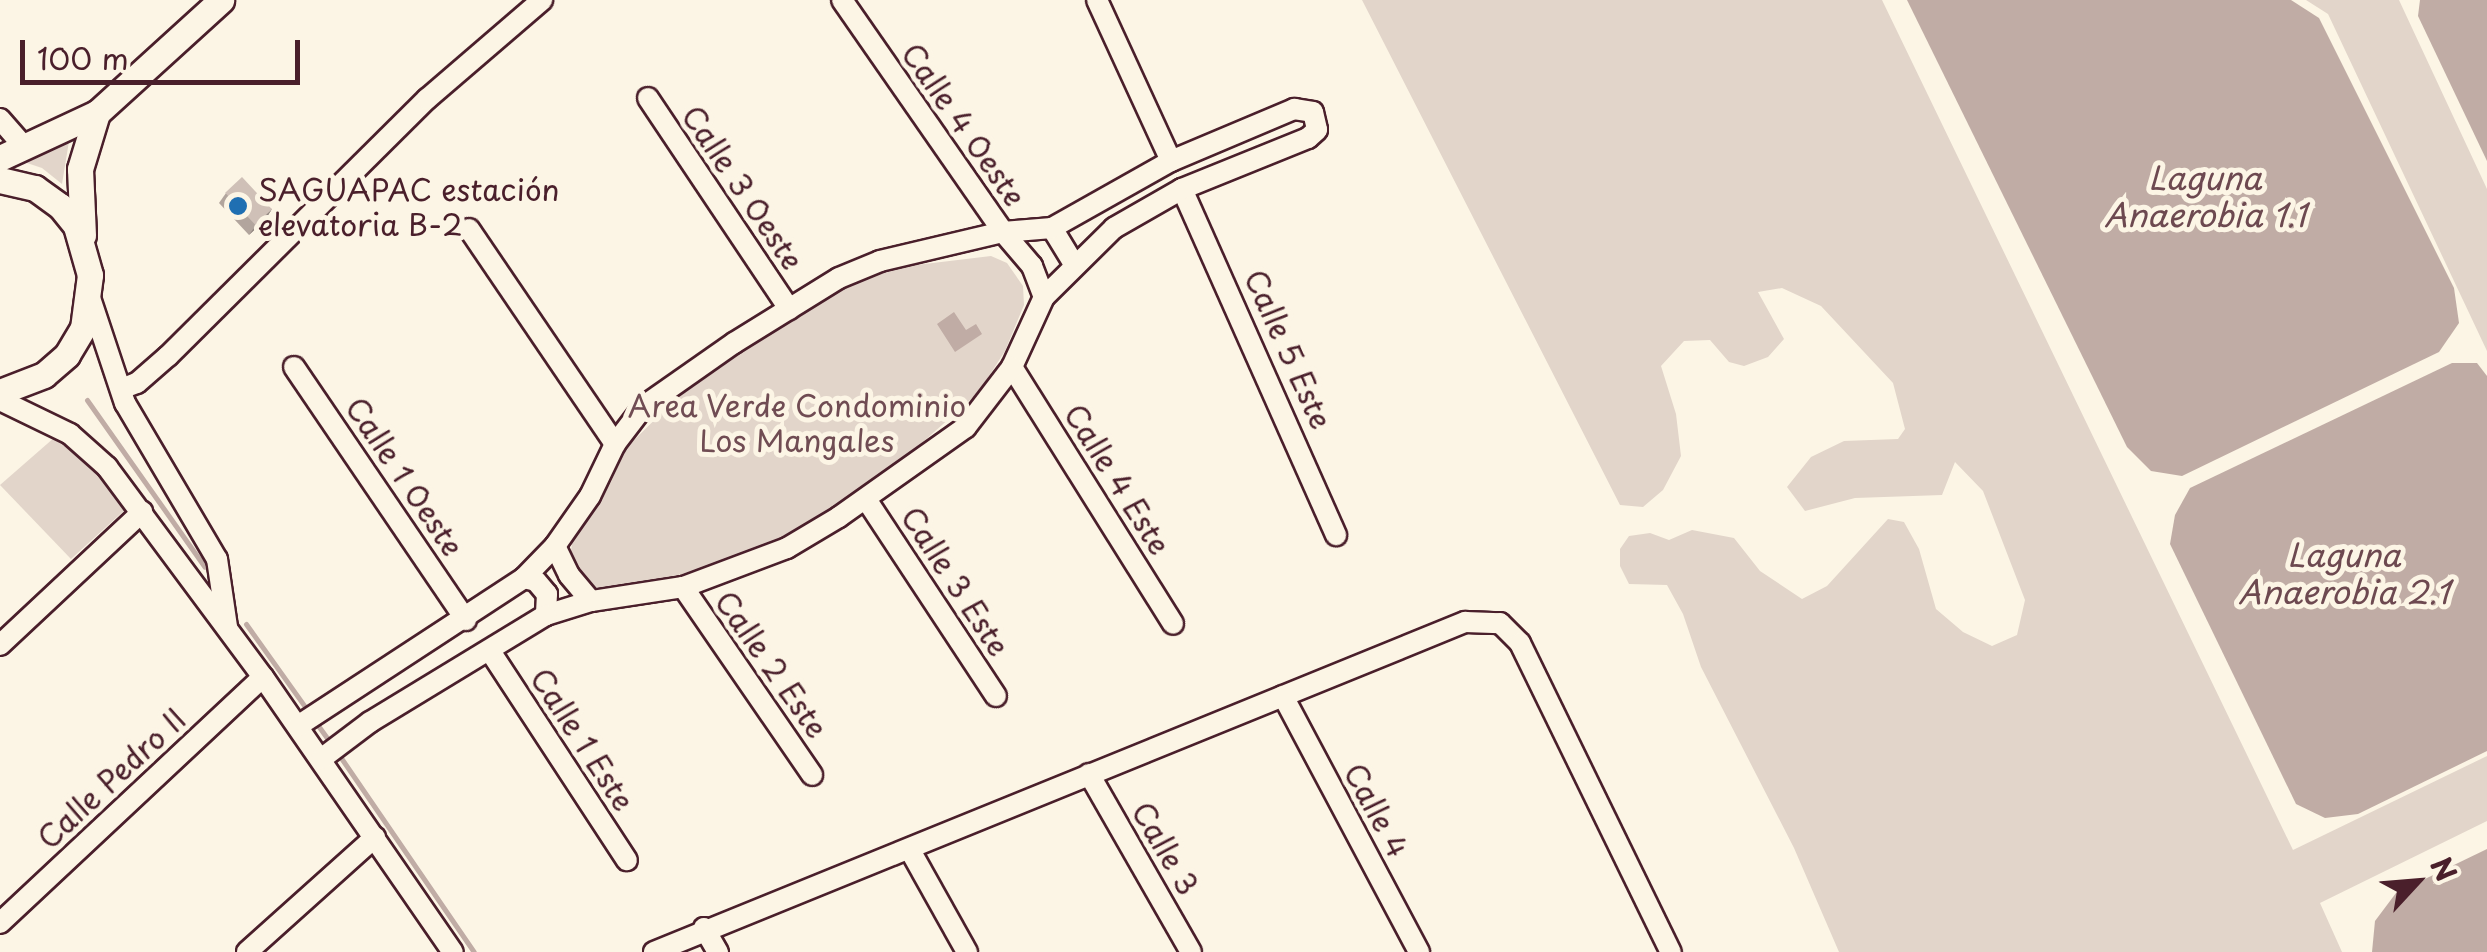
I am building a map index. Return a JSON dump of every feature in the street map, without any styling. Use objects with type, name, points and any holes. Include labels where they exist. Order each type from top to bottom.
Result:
[{"type":"main road","points":[[11,151],[97,113],[221,0]]},
{"type":"main road","points":[[0,392],[44,376],[66,354],[82,328],[90,298],[80,169],[97,113]]},
{"type":"main road","points":[[0,180],[35,188],[60,206],[76,226],[85,253]]},
{"type":"street","points":[[121,389],[137,383],[168,356],[427,99],[542,0]]},
{"type":"street","name":"Calle 4 Oeste","points":[[842,0],[1003,232],[1032,266],[1044,297]]},
{"type":"street","points":[[1097,0],[1171,161]]},
{"type":"street","name":"Calle 3 Oeste","points":[[648,98],[789,309]]},
{"type":"street","points":[[309,720],[466,620],[524,578],[555,546],[590,496],[615,444],[658,395],[839,278],[880,261],[1003,232],[1052,228],[1171,161],[1294,108],[1308,109],[1316,117],[1316,130],[1308,138],[1182,188],[1114,228],[1044,297],[1012,367],[966,426],[866,498],[788,548],[683,586],[591,602],[546,615],[330,750]]},
{"type":"street","points":[[0,119],[11,151]]},
{"type":"street","name":"Calle 5 Este","points":[[1182,188],[1336,536]]},
{"type":"street","points":[[1052,228],[1074,264]]},
{"type":"street","points":[[469,229],[615,444]]},
{"type":"street","points":[[90,298],[121,389],[217,558],[226,627]]},
{"type":"street","name":"Calle 1 Oeste","points":[[294,367],[466,620]]},
{"type":"street","name":"Calle 4 Este","points":[[1012,367],[1174,624]]},
{"type":"street","points":[[0,400],[70,434],[107,467],[263,677],[309,720],[330,750],[374,837],[453,952]]},
{"type":"street","name":"Calle 3 Este","points":[[866,498],[996,696]]},
{"type":"street","points":[[0,645],[142,512]]},
{"type":"street","points":[[555,546],[569,575],[591,602]]},
{"type":"street","points":[[524,578],[536,581],[547,594],[546,615]]},
{"type":"street","name":"Calle 2 Este","points":[[683,586],[812,775]]},
{"type":"street","points":[[654,952],[704,928],[910,850],[1464,622],[1500,623],[1520,643],[1671,952]]},
{"type":"street","name":"Calle 1 Este","points":[[490,651],[627,860]]},
{"type":"street","name":"Calle Pedro II","points":[[0,923],[263,677]]},
{"type":"street","name":"Calle 4","points":[[1282,696],[1419,952]]},
{"type":"street","name":"Calle 3","points":[[1090,774],[1191,952]]},
{"type":"street","points":[[247,952],[374,837]]},
{"type":"street","points":[[910,850],[967,952]]},
{"type":"street","points":[[704,928],[718,952]]},
{"type":"green space","points":[[1362,0],[1882,0],[2293,850],[2487,756],[2487,821],[2320,903],[2342,952],[1839,952],[1794,848],[1701,667],[1683,614],[1667,585],[1629,584],[1620,566],[1620,549],[1629,536],[1650,533],[1669,540],[1692,530],[1734,538],[1760,571],[1802,599],[1827,586],[1888,519],[1904,522],[1919,549],[1936,609],[1963,632],[1992,646],[2017,635],[2025,600],[1983,491],[1955,462],[1942,495],[1855,498],[1805,511],[1787,487],[1811,457],[1844,441],[1898,439],[1905,429],[1893,383],[1821,306],[1782,288],[1758,292],[1784,339],[1768,357],[1744,366],[1729,362],[1710,340],[1684,341],[1661,366],[1676,414],[1681,456],[1663,490],[1643,507],[1620,505]]},
{"type":"green space","points":[[2306,0],[2399,0],[2487,189],[2487,351],[2328,14]]},
{"type":"green space","points":[[70,135],[62,184],[42,168],[21,161]]},
{"type":"green space","name":"Area Verde Condominio Los Mangales","points":[[991,256],[1007,263],[1023,286],[1024,305],[1005,351],[978,393],[897,465],[836,507],[770,543],[722,561],[682,574],[610,588],[597,588],[581,573],[571,551],[573,536],[611,482],[626,448],[693,382],[838,287],[883,269]]},
{"type":"green space","points":[[55,437],[73,448],[128,507],[71,559],[0,485]]},
{"type":"water","name":"Laguna Anaerobia 1.1","points":[[1907,0],[2291,0],[2319,18],[2454,288],[2459,323],[2439,352],[2182,476],[2151,471],[2127,447]]},
{"type":"water","points":[[2420,0],[2487,0],[2487,161],[2418,16]]},
{"type":"water","points":[[954,312],[966,330],[976,324],[982,334],[955,352],[937,324]]},
{"type":"water","name":"Laguna Anaerobia 2.1","points":[[2452,363],[2477,363],[2487,376],[2487,751],[2358,814],[2325,818],[2296,804],[2170,544],[2175,515],[2190,488]]},
{"type":"water","points":[[2487,849],[2487,952],[2372,952],[2375,921],[2396,893]]},
{"type":"building","points":[[242,177],[272,209],[255,225],[225,193]]},
{"type":"waterway","points":[[87,400],[205,567]]},
{"type":"waterway","points":[[246,624],[308,711]]},
{"type":"waterway","points":[[314,720],[331,743]]},
{"type":"waterway","points":[[337,752],[474,952]]},
{"type":"place","name":"SAGUAPAC estación elevatoria B-2","points":[[238,206]]}]
